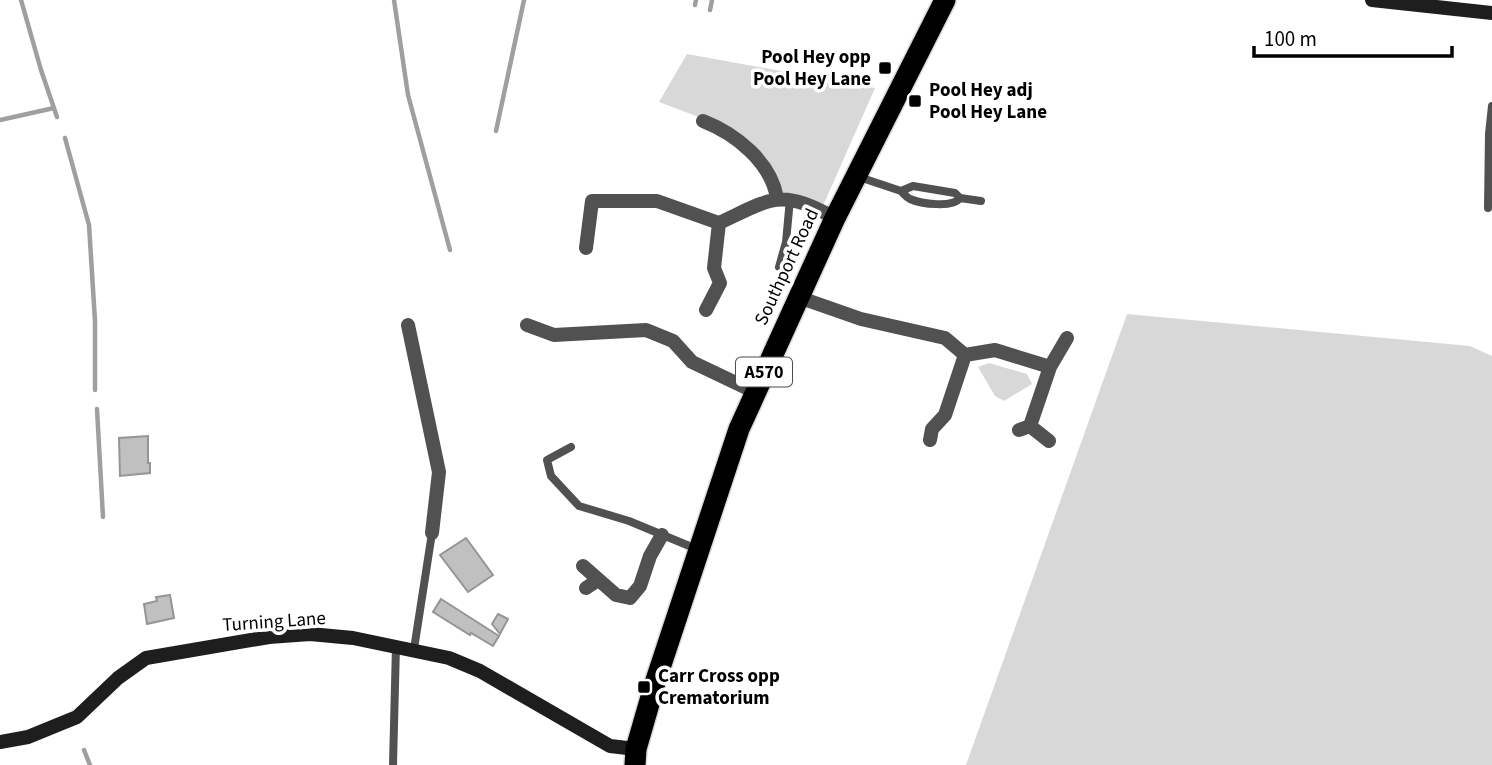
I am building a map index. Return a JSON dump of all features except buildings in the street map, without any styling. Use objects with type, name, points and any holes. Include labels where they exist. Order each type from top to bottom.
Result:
[{"type":"highway","name":"Southport Road","points":[[635,757],[655,683],[738,429],[835,218],[945,0]]},
{"type":"street","points":[[1372,0],[1492,13]]},
{"type":"street","points":[[703,121],[738,142],[766,168],[775,188],[784,199]]},
{"type":"street","points":[[586,248],[592,201],[657,201],[719,223],[784,199],[804,202],[835,218]]},
{"type":"street","points":[[706,310],[720,283],[714,268],[719,223]]},
{"type":"street","points":[[798,297],[861,319],[945,338],[965,355],[995,350],[1049,367]]},
{"type":"street","points":[[408,325],[439,472],[432,533]]},
{"type":"street","points":[[527,325],[554,335],[646,330],[673,341],[692,362],[755,391]]},
{"type":"street","points":[[1049,442],[1024,428],[1049,367],[1067,338]]},
{"type":"street","points":[[930,440],[932,429],[945,415],[965,355]]},
{"type":"street","points":[[583,566],[592,584],[630,598],[640,586],[650,556],[662,535]]},
{"type":"street","name":"Turning Lane","points":[[0,742],[28,737],[77,716],[118,678],[146,658],[256,639],[310,634],[353,638],[449,657],[480,671],[610,746],[635,757]]},
{"type":"lane","points":[[1488,208],[1492,106]]},
{"type":"lane","points":[[856,176],[901,191],[910,199],[946,205],[959,201],[960,198]]},
{"type":"lane","points":[[901,191],[913,186],[955,193],[960,198],[981,201]]},
{"type":"lane","points":[[779,267],[786,242],[784,199]]},
{"type":"lane","points":[[571,447],[547,460],[551,477],[579,506],[629,521],[699,550]]},
{"type":"lane","points":[[414,649],[432,533]]},
{"type":"lane","points":[[393,765],[396,646]]},
{"type":"shaded area","points":[[687,54],[875,88],[822,208],[782,196],[768,167],[704,119],[659,102]]},
{"type":"shaded area","points":[[1127,314],[1470,346],[1492,356],[1492,765],[966,765]]},
{"type":"shaded area","points":[[989,363],[1027,374],[1032,384],[1004,401],[995,396],[978,367]]},
{"type":"waterway","points":[[21,0],[57,117]]},
{"type":"waterway","points":[[394,0],[408,95],[450,250]]},
{"type":"waterway","points":[[496,131],[524,0]]},
{"type":"waterway","points":[[695,5],[696,0]]},
{"type":"waterway","points":[[710,10],[712,0]]},
{"type":"waterway","points":[[0,120],[54,108]]},
{"type":"waterway","points":[[65,138],[89,225],[95,321],[95,390]]},
{"type":"waterway","points":[[97,409],[103,517]]},
{"type":"waterway","points":[[84,750],[90,765]]},
{"type":"place","name":"Pool Hey opp Pool Hey Lane","points":[[885,68]]},
{"type":"place","name":"Pool Hey adj Pool Hey Lane","points":[[915,101]]},
{"type":"place","name":"Carr Cross opp Crematorium","points":[[644,687]]}]
